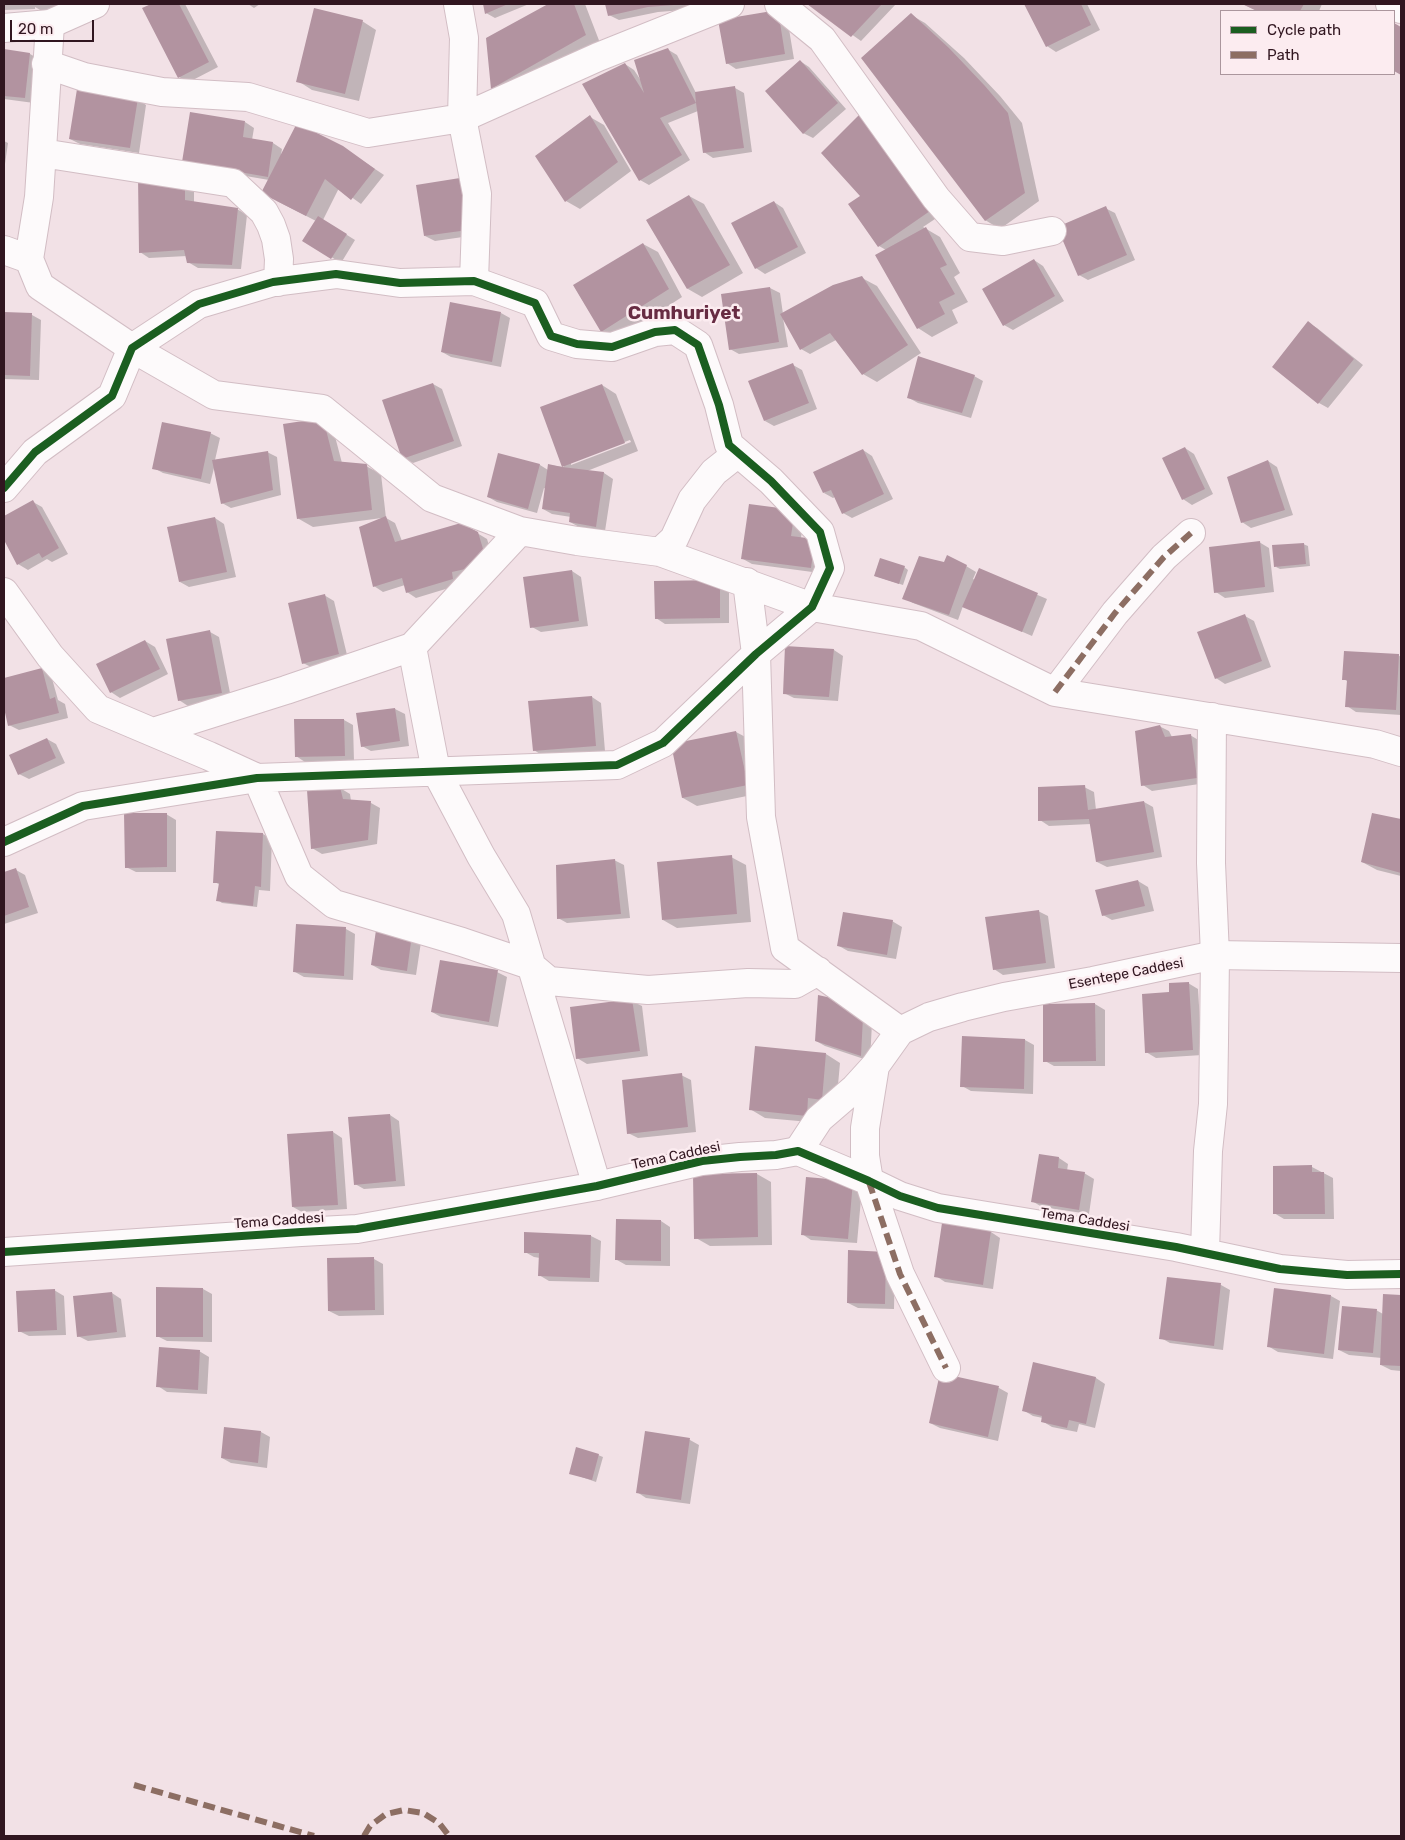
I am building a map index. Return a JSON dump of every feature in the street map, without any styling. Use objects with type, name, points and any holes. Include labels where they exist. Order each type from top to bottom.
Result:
[{"type":"street","points":[[4,28],[50,24],[95,4]]},
{"type":"street","points":[[458,4],[464,38],[462,118],[477,194],[474,281]]},
{"type":"street","points":[[46,64],[84,76],[162,92],[248,97],[368,132],[462,118],[598,58],[730,4]]},
{"type":"street","points":[[779,4],[822,39],[936,198],[970,237],[1003,240],[1052,231]]},
{"type":"street","points":[[1390,4],[1401,9]]},
{"type":"street","points":[[50,24],[39,197],[29,259],[40,286],[132,348],[214,395],[322,409],[432,498],[520,530],[577,541],[660,552],[748,582],[812,607],[920,626],[1054,692],[1375,744],[1401,752]]},
{"type":"street","points":[[42,153],[233,183],[264,212],[272,225],[279,259],[278,282]]},
{"type":"street","points":[[4,250],[29,259]]},
{"type":"street","points":[[4,488],[36,452],[112,396],[132,348],[199,304],[278,282],[336,274],[400,283],[474,281],[535,303],[551,336],[577,344],[612,347],[656,332],[675,330],[698,345],[720,405],[729,445],[771,480],[820,532],[830,568],[812,607],[756,654],[662,743],[616,765],[257,778],[83,806],[4,842]]},
{"type":"street","points":[[660,552],[674,539],[692,500],[714,472],[738,453]]},
{"type":"street","points":[[152,732],[286,690],[412,647],[520,530]]},
{"type":"street","points":[[1054,692],[1115,613],[1164,557],[1190,533]]},
{"type":"street","points":[[748,582],[756,654],[761,817],[785,948],[900,1031]]},
{"type":"street","points":[[4,592],[50,656],[98,709],[257,778],[300,876],[334,904],[462,942],[530,965],[549,981],[648,990],[748,983],[795,984],[818,971]]},
{"type":"street","points":[[412,647],[436,772],[481,856],[516,914],[597,1186]]},
{"type":"street","points":[[1205,1253],[1208,1151],[1213,1104],[1215,955],[1211,863],[1212,717]]},
{"type":"street","name":"Esentepe Caddesi","points":[[798,1151],[819,1119],[855,1088],[875,1066],[900,1031],[929,1017],[1004,997],[1093,982],[1215,955],[1401,958]]},
{"type":"street","points":[[875,1066],[865,1128],[865,1156],[869,1181],[900,1274],[946,1368]]},
{"type":"street","name":"Tema Caddesi","points":[[4,1252],[357,1229],[597,1186],[702,1161],[776,1156],[798,1151],[900,1196],[938,1208],[1205,1253],[1280,1269],[1347,1275],[1401,1274]]},
{"type":"building","points":[[151,4],[179,4],[209,62],[178,78],[142,8]]},
{"type":"building","points":[[483,4],[508,4],[485,14]]},
{"type":"building","points":[[548,4],[574,4],[586,35],[491,89],[486,38]]},
{"type":"building","points":[[605,4],[674,5],[648,7],[608,16]]},
{"type":"building","points":[[807,4],[882,4],[851,37]]},
{"type":"building","points":[[1024,4],[1081,4],[1091,25],[1046,47]]},
{"type":"building","points":[[1242,4],[1304,4],[1301,10],[1255,10]]},
{"type":"building","points":[[314,8],[363,20],[345,94],[296,82]]},
{"type":"building","points":[[778,10],[785,54],[726,64],[718,20]]},
{"type":"building","points":[[911,13],[949,48],[1008,113],[1025,193],[985,221],[861,58]]},
{"type":"building","points":[[1395,24],[1401,27],[1401,75],[1395,72]]},
{"type":"building","points":[[668,48],[696,103],[660,118],[682,155],[639,181],[582,84],[625,63],[644,93],[634,60]]},
{"type":"building","points":[[4,49],[30,53],[25,98],[4,96]]},
{"type":"building","points":[[800,60],[838,103],[803,134],[765,91]]},
{"type":"building","points":[[735,86],[744,148],[703,153],[695,92]]},
{"type":"building","points":[[77,89],[138,98],[130,148],[69,139]]},
{"type":"building","points":[[190,112],[245,121],[243,137],[273,142],[268,177],[182,162]]},
{"type":"building","points":[[860,114],[930,211],[878,247],[848,204],[860,196],[821,153]]},
{"type":"building","points":[[590,115],[618,162],[565,202],[535,156]]},
{"type":"building","points":[[297,123],[343,146],[375,169],[351,200],[325,179],[306,216],[261,193]]},
{"type":"building","points":[[138,176],[185,183],[185,200],[238,208],[232,265],[187,263],[184,250],[139,253]]},
{"type":"building","points":[[460,178],[468,230],[424,236],[416,185]]},
{"type":"building","points":[[689,195],[730,265],[687,289],[646,220]]},
{"type":"building","points":[[774,201],[798,247],[755,269],[731,223]]},
{"type":"building","points":[[1106,206],[1127,255],[1078,276],[1057,227]]},
{"type":"building","points":[[318,216],[347,234],[331,259],[302,241]]},
{"type":"building","points":[[926,227],[947,265],[940,268],[955,294],[939,302],[945,314],[917,329],[875,255]]},
{"type":"building","points":[[643,243],[669,289],[601,332],[573,285]]},
{"type":"building","points":[[1034,259],[1055,296],[1003,326],[982,289]]},
{"type":"building","points":[[862,276],[908,345],[862,375],[830,333],[800,350],[780,314],[833,285]]},
{"type":"building","points":[[770,287],[779,342],[729,350],[721,294]]},
{"type":"building","points":[[450,302],[501,312],[492,362],[441,352]]},
{"type":"building","points":[[4,312],[32,313],[30,376],[4,375]]},
{"type":"building","points":[[1308,321],[1354,359],[1318,404],[1272,367]]},
{"type":"building","points":[[918,356],[975,375],[962,413],[907,398]]},
{"type":"building","points":[[793,363],[809,403],[764,421],[748,381]]},
{"type":"building","points":[[433,383],[454,441],[402,459],[382,400]]},
{"type":"building","points":[[602,384],[625,443],[562,467],[540,407]]},
{"type":"building","points":[[323,418],[334,461],[367,464],[372,510],[297,519],[283,424]]},
{"type":"building","points":[[162,422],[211,432],[201,479],[152,469]]},
{"type":"building","points":[[1185,447],[1205,489],[1182,500],[1162,458]]},
{"type":"building","points":[[863,449],[884,494],[842,514],[831,490],[823,493],[813,472]]},
{"type":"building","points":[[268,451],[273,490],[221,504],[212,460]]},
{"type":"building","points":[[498,453],[540,464],[528,509],[487,497]]},
{"type":"building","points":[[1268,460],[1285,510],[1241,523],[1227,477]]},
{"type":"building","points":[[548,464],[604,472],[596,527],[569,522],[570,513],[542,509]]},
{"type":"building","points":[[33,500],[59,548],[42,558],[39,553],[17,565],[4,540],[4,516]]},
{"type":"building","points":[[749,504],[795,510],[791,536],[815,539],[811,568],[741,559]]},
{"type":"building","points":[[386,516],[395,542],[461,523],[478,532],[486,559],[474,567],[452,572],[453,579],[406,593],[402,578],[373,587],[359,527]]},
{"type":"building","points":[[215,517],[227,572],[179,582],[167,527]]},
{"type":"building","points":[[1260,541],[1265,587],[1214,593],[1209,547]]},
{"type":"building","points":[[1304,543],[1306,564],[1274,567],[1272,545]]},
{"type":"building","points":[[947,555],[967,565],[949,615],[902,599],[919,556],[944,562]]},
{"type":"building","points":[[880,558],[905,566],[899,584],[874,576]]},
{"type":"building","points":[[979,568],[1038,593],[1022,632],[962,607]]},
{"type":"building","points":[[572,570],[579,621],[530,628],[523,577]]},
{"type":"building","points":[[720,580],[720,618],[655,619],[654,581]]},
{"type":"building","points":[[325,594],[339,654],[302,664],[288,603]]},
{"type":"building","points":[[1245,614],[1262,661],[1215,679],[1197,632]]},
{"type":"building","points":[[210,630],[222,693],[178,701],[166,639]]},
{"type":"building","points":[[145,640],[160,669],[110,693],[96,664]]},
{"type":"building","points":[[785,646],[834,649],[829,697],[783,694]]},
{"type":"building","points":[[1344,651],[1399,654],[1396,710],[1345,707],[1347,680],[1342,680]]},
{"type":"building","points":[[42,668],[50,699],[55,697],[59,713],[8,726],[4,708],[4,678]]},
{"type":"building","points":[[592,696],[596,746],[533,751],[528,701]]},
{"type":"building","points":[[395,708],[400,741],[361,747],[356,713]]},
{"type":"building","points":[[294,719],[344,719],[345,756],[295,757]]},
{"type":"building","points":[[1160,725],[1165,737],[1191,734],[1197,778],[1141,786],[1135,731]]},
{"type":"building","points":[[736,731],[748,785],[682,798],[671,744]]},
{"type":"building","points":[[47,738],[56,758],[18,775],[9,755]]},
{"type":"building","points":[[1085,785],[1088,810],[1144,801],[1154,852],[1096,862],[1089,819],[1038,821],[1038,787]]},
{"type":"building","points":[[340,787],[343,799],[371,801],[368,840],[311,849],[307,790]]},
{"type":"building","points":[[124,813],[167,813],[167,867],[125,868]]},
{"type":"building","points":[[1372,813],[1401,819],[1401,873],[1361,862]]},
{"type":"building","points":[[216,831],[263,833],[261,887],[255,886],[253,906],[216,901],[219,883],[213,883]]},
{"type":"building","points":[[732,855],[737,914],[662,920],[657,862]]},
{"type":"building","points":[[615,859],[621,914],[557,919],[556,865]]},
{"type":"building","points":[[16,868],[29,907],[4,916],[4,872]]},
{"type":"building","points":[[1138,880],[1145,906],[1102,916],[1095,890]]},
{"type":"building","points":[[1039,910],[1046,963],[993,970],[985,917]]},
{"type":"building","points":[[843,912],[893,920],[887,955],[837,946]]},
{"type":"building","points":[[296,924],[346,927],[344,976],[293,972]]},
{"type":"building","points":[[376,930],[412,935],[407,971],[371,965]]},
{"type":"building","points":[[440,960],[498,970],[489,1022],[431,1012]]},
{"type":"building","points":[[1189,982],[1193,1050],[1145,1053],[1142,994],[1169,992],[1169,983]]},
{"type":"building","points":[[818,995],[850,1002],[863,1017],[861,1056],[815,1041]]},
{"type":"building","points":[[632,999],[640,1051],[576,1059],[570,1007]]},
{"type":"building","points":[[1095,1003],[1096,1061],[1043,1062],[1043,1004]]},
{"type":"building","points":[[962,1036],[1025,1039],[1024,1089],[960,1087]]},
{"type":"building","points":[[755,1046],[826,1053],[822,1100],[808,1098],[807,1116],[749,1110]]},
{"type":"building","points":[[682,1073],[688,1127],[627,1134],[622,1080]]},
{"type":"building","points":[[390,1114],[396,1181],[354,1185],[348,1117]]},
{"type":"building","points":[[333,1131],[338,1205],[292,1207],[287,1134]]},
{"type":"building","points":[[1039,1154],[1059,1157],[1058,1168],[1085,1172],[1079,1210],[1031,1202]]},
{"type":"building","points":[[1312,1165],[1312,1172],[1324,1172],[1325,1214],[1273,1214],[1273,1166]]},
{"type":"building","points":[[757,1173],[758,1237],[694,1239],[693,1174]]},
{"type":"building","points":[[806,1177],[853,1181],[848,1239],[801,1235]]},
{"type":"building","points":[[616,1219],[661,1220],[661,1261],[615,1260]]},
{"type":"building","points":[[942,1223],[991,1231],[983,1285],[934,1277]]},
{"type":"building","points":[[524,1232],[591,1235],[590,1278],[538,1276],[539,1253],[524,1253]]},
{"type":"building","points":[[848,1250],[886,1252],[885,1304],[847,1303]]},
{"type":"building","points":[[374,1257],[375,1310],[328,1311],[327,1258]]},
{"type":"building","points":[[1167,1277],[1221,1283],[1214,1346],[1159,1339]]},
{"type":"building","points":[[156,1287],[203,1288],[203,1337],[156,1337]]},
{"type":"building","points":[[1274,1288],[1331,1295],[1324,1354],[1267,1347]]},
{"type":"building","points":[[55,1289],[57,1330],[18,1332],[16,1291]]},
{"type":"building","points":[[112,1292],[117,1332],[77,1337],[73,1296]]},
{"type":"building","points":[[1383,1294],[1401,1295],[1401,1366],[1380,1365]]},
{"type":"building","points":[[1342,1306],[1377,1309],[1373,1353],[1338,1350]]},
{"type":"building","points":[[159,1347],[200,1350],[198,1390],[156,1387]]},
{"type":"building","points":[[1033,1362],[1096,1377],[1086,1424],[1069,1420],[1067,1428],[1041,1422],[1042,1416],[1022,1411]]},
{"type":"building","points":[[940,1373],[999,1386],[988,1437],[929,1423]]},
{"type":"building","points":[[224,1427],[261,1431],[258,1463],[221,1458]]},
{"type":"building","points":[[645,1431],[690,1438],[681,1500],[636,1493]]},
{"type":"building","points":[[576,1447],[599,1454],[592,1480],[569,1474]]},
{"type":"marked path","points":[[1055,692],[1115,613],[1164,557],[1191,533]]},
{"type":"marked path","points":[[869,1182],[900,1274],[946,1368]]},
{"type":"marked path","points":[[134,1785],[314,1836]]},
{"type":"marked path","points":[[364,1836],[370,1826],[386,1814],[404,1810],[423,1813],[439,1823],[449,1836]]},
{"type":"cycle path","points":[[4,488],[35,452],[112,396],[132,348],[199,304],[273,282],[336,274],[400,283],[474,281],[535,303],[551,336],[577,344],[612,347],[655,332],[675,330],[698,345],[719,405],[729,445],[771,481],[820,532],[830,568],[812,607],[756,654],[663,743],[617,765],[257,778],[83,806],[4,842]]},
{"type":"cycle path","points":[[4,1252],[357,1229],[597,1186],[702,1161],[776,1155],[798,1151],[900,1196],[938,1208],[1176,1247],[1280,1269],[1347,1275],[1401,1274]]},
{"type":"district","name":"Cumhuriyet","points":[[684,314]]}]
